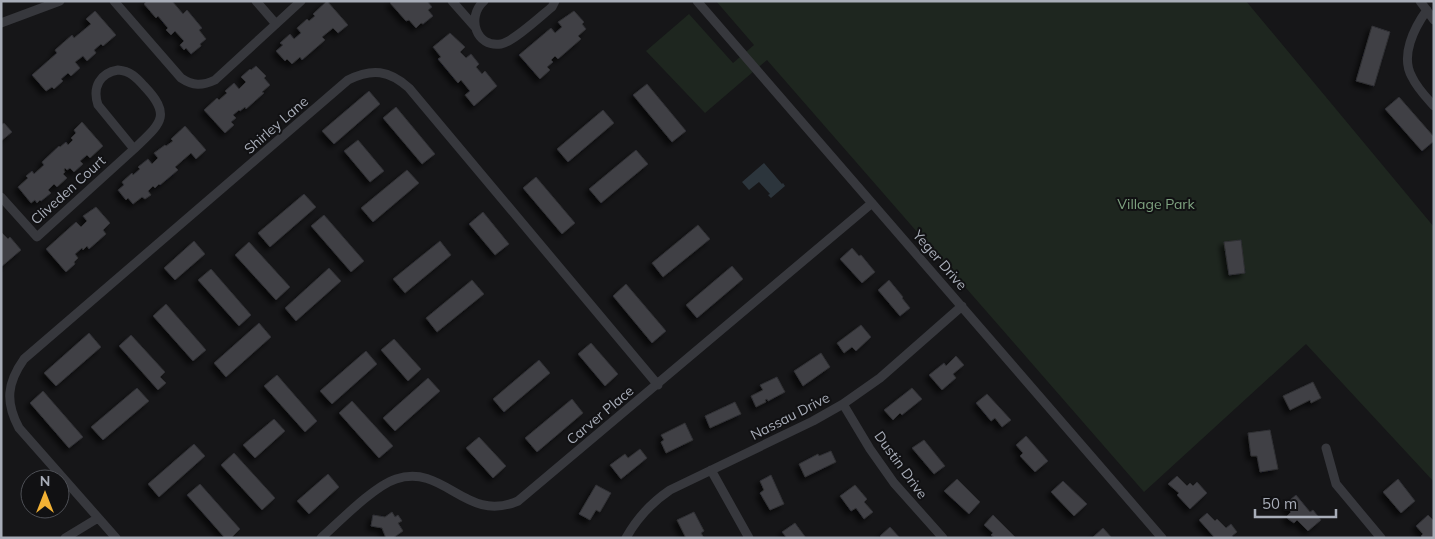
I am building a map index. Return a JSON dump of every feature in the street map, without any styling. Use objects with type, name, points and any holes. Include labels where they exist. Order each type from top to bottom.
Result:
[{"type":"street","points":[[1,23],[60,1]]},
{"type":"street","points":[[114,1],[182,78],[189,83],[198,85],[215,80],[301,1]]},
{"type":"street","points":[[256,1],[276,24]]},
{"type":"street","points":[[452,1],[475,27]]},
{"type":"street","points":[[484,1],[476,10],[474,18],[475,27],[478,34],[491,44],[507,42],[552,6],[555,1]]},
{"type":"street","name":"Yeger Drive","points":[[697,1],[1162,538]]},
{"type":"street","points":[[1420,1],[1434,20]]},
{"type":"street","points":[[1427,10],[1418,23],[1407,55],[1411,77],[1434,106]]},
{"type":"street","name":"Cliveden Court","points":[[1,197],[37,237],[134,149],[156,128],[161,112],[155,98],[133,74],[126,70],[111,71],[104,74],[99,81],[96,89],[98,105],[134,149]]},
{"type":"street","name":"Shirley Lane","points":[[98,518],[19,428],[13,417],[10,405],[10,387],[16,370],[24,360],[348,80],[370,72],[391,75],[409,88],[658,384]]},
{"type":"street","name":"Carver Place","points":[[321,538],[378,488],[407,476],[432,480],[474,503],[484,506],[501,506],[518,501],[872,203]]},
{"type":"street","name":"Nassau Drive","points":[[626,538],[646,509],[670,490],[813,421],[843,404],[880,378],[962,306]]},
{"type":"street","name":"Dustin Drive","points":[[843,404],[870,449],[894,483],[943,538]]},
{"type":"street","points":[[1326,448],[1336,484],[1381,538]]},
{"type":"street","points":[[711,470],[749,538]]},
{"type":"street","points":[[65,538],[98,518],[116,538]]},
{"type":"green space","name":"Village Park","points":[[716,1],[1246,1],[1434,227],[1434,482],[1306,344],[1144,492],[767,60],[705,113],[646,51],[689,14],[733,63],[754,45]]},
{"type":"shaded area","points":[[764,163],[785,186],[771,198],[768,195],[770,194],[759,182],[749,190],[742,182]]},
{"type":"building","points":[[147,1],[172,1],[183,14],[187,10],[202,28],[199,30],[206,39],[200,44],[201,46],[191,54],[186,48],[184,50],[180,45],[184,41],[175,31],[171,35],[166,30],[168,28],[158,16],[156,18],[144,4]]},
{"type":"building","points":[[327,1],[348,25],[338,33],[333,28],[322,37],[325,40],[302,60],[300,57],[292,64],[287,59],[285,61],[276,51],[283,45],[280,43],[290,34],[294,39],[301,33],[297,28],[307,19],[309,21],[315,16],[313,14]]},
{"type":"building","points":[[392,1],[427,1],[432,7],[428,10],[433,16],[416,28],[409,20],[406,21],[390,3]]},
{"type":"building","points":[[95,11],[116,35],[103,46],[101,44],[94,50],[96,53],[87,61],[83,56],[75,62],[80,68],[71,76],[68,73],[61,79],[63,81],[54,89],[52,87],[46,91],[32,75],[57,53],[55,50],[72,35],[74,38],[91,24],[86,19]]},
{"type":"building","points":[[574,11],[584,22],[582,24],[586,29],[578,36],[581,39],[558,59],[555,56],[551,60],[553,62],[547,67],[550,70],[540,79],[519,55],[551,28],[555,33],[562,27],[558,22]]},
{"type":"building","points":[[1372,26],[1390,32],[1374,86],[1356,81]]},
{"type":"building","points":[[450,33],[465,47],[460,52],[466,58],[471,54],[479,64],[476,67],[482,74],[485,71],[497,86],[474,106],[465,95],[470,91],[461,80],[458,83],[438,59],[441,57],[433,47]]},
{"type":"building","points":[[256,66],[266,76],[264,78],[270,85],[246,109],[245,107],[233,115],[236,118],[231,122],[234,125],[225,133],[204,110],[217,98],[219,100],[227,93],[225,91],[234,83],[239,89],[246,82],[241,77]]},
{"type":"building","points":[[647,84],[686,131],[672,142],[633,95]]},
{"type":"building","points":[[369,91],[380,104],[334,144],[322,131]]},
{"type":"building","points":[[1399,97],[1434,137],[1434,141],[1422,151],[1385,109]]},
{"type":"building","points":[[396,107],[435,154],[422,164],[383,118]]},
{"type":"building","points":[[603,110],[614,123],[568,162],[557,149]]},
{"type":"building","points":[[82,122],[103,146],[90,158],[87,155],[80,161],[83,164],[74,172],[70,168],[67,170],[65,168],[63,174],[67,178],[57,187],[54,184],[48,190],[51,193],[41,201],[37,203],[35,200],[31,203],[18,187],[28,178],[26,176],[32,171],[34,174],[44,165],[42,162],[59,146],[66,142],[68,145],[73,140],[71,138],[76,133],[74,130]]},
{"type":"building","points":[[4,123],[12,132],[1,141],[1,125]]},
{"type":"building","points":[[185,126],[206,150],[196,159],[191,153],[175,167],[178,170],[160,185],[155,188],[153,186],[148,191],[151,195],[145,199],[142,197],[133,204],[128,198],[126,200],[118,190],[124,185],[122,182],[140,169],[138,167],[148,159],[152,164],[158,158],[154,153],[173,141],[171,139]]},
{"type":"building","points":[[358,140],[384,171],[370,182],[344,151]]},
{"type":"building","points":[[636,150],[648,164],[601,203],[589,189]]},
{"type":"building","points":[[407,170],[419,183],[373,222],[361,208]]},
{"type":"building","points":[[536,177],[575,223],[562,234],[523,188]]},
{"type":"building","points":[[304,194],[316,207],[270,247],[258,233]]},
{"type":"building","points":[[96,207],[110,223],[103,230],[106,234],[89,249],[87,246],[75,254],[78,258],[74,262],[75,264],[66,272],[46,249],[76,222],[81,227],[87,221],[83,216]]},
{"type":"building","points":[[483,212],[509,244],[495,255],[469,224]]},
{"type":"building","points":[[324,215],[364,261],[351,272],[311,226]]},
{"type":"building","points":[[698,225],[710,239],[663,277],[652,263]]},
{"type":"building","points":[[1,232],[8,239],[10,237],[21,250],[1,267]]},
{"type":"building","points":[[1241,240],[1245,273],[1229,275],[1224,242]]},
{"type":"building","points":[[194,241],[205,254],[175,280],[164,268]]},
{"type":"building","points":[[440,241],[451,255],[405,293],[393,279]]},
{"type":"building","points":[[249,242],[290,287],[276,300],[235,255]]},
{"type":"building","points":[[852,248],[859,256],[861,255],[875,272],[862,283],[840,259]]},
{"type":"building","points":[[732,266],[743,279],[697,318],[686,305]]},
{"type":"building","points":[[329,268],[341,281],[296,321],[285,308]]},
{"type":"building","points":[[211,269],[251,315],[239,326],[198,280]]},
{"type":"building","points":[[472,280],[484,294],[437,332],[426,318]]},
{"type":"building","points":[[889,280],[910,308],[900,316],[878,290]]},
{"type":"building","points":[[626,284],[666,331],[652,343],[613,296]]},
{"type":"building","points":[[166,304],[206,350],[193,361],[153,316]]},
{"type":"building","points":[[259,323],[271,337],[226,377],[214,363]]},
{"type":"building","points":[[861,325],[871,337],[856,351],[852,347],[844,353],[837,343]]},
{"type":"building","points":[[89,333],[101,347],[56,386],[44,373]]},
{"type":"building","points":[[131,335],[165,372],[160,377],[166,383],[158,390],[119,346]]},
{"type":"building","points":[[394,339],[421,369],[408,381],[381,350]]},
{"type":"building","points":[[591,343],[618,374],[605,386],[578,354]]},
{"type":"building","points":[[366,351],[377,364],[332,404],[320,391]]},
{"type":"building","points":[[821,353],[830,367],[803,386],[794,371]]},
{"type":"building","points":[[956,356],[964,365],[953,374],[956,378],[942,390],[929,375],[944,363],[946,366]]},
{"type":"building","points":[[539,360],[550,373],[504,412],[493,399]]},
{"type":"building","points":[[277,375],[317,421],[305,432],[264,386]]},
{"type":"building","points":[[777,377],[785,392],[768,401],[767,399],[765,400],[766,402],[756,407],[751,396],[763,390],[760,385]]},
{"type":"building","points":[[428,378],[440,391],[395,431],[383,418]]},
{"type":"building","points":[[1313,382],[1321,398],[1311,403],[1310,400],[1290,410],[1283,396]]},
{"type":"building","points":[[137,388],[149,401],[103,440],[91,427]]},
{"type":"building","points":[[912,388],[922,399],[902,415],[900,413],[893,420],[884,410]]},
{"type":"building","points":[[43,391],[83,437],[69,448],[30,403]]},
{"type":"building","points":[[987,394],[1011,420],[1002,427],[995,418],[991,421],[976,403]]},
{"type":"building","points":[[572,399],[583,413],[537,452],[525,438]]},
{"type":"building","points":[[352,401],[393,446],[379,458],[339,413]]},
{"type":"building","points":[[735,402],[741,414],[710,428],[705,416]]},
{"type":"building","points":[[274,419],[285,431],[255,458],[243,445]]},
{"type":"building","points":[[685,423],[693,440],[666,453],[661,442],[664,440],[661,435]]},
{"type":"building","points":[[1270,430],[1278,469],[1260,472],[1257,456],[1251,456],[1248,433]]},
{"type":"building","points":[[1026,436],[1048,461],[1035,472],[1020,456],[1023,453],[1016,445]]},
{"type":"building","points":[[479,437],[506,466],[493,478],[466,448]]},
{"type":"building","points":[[924,440],[945,466],[934,474],[912,448]]},
{"type":"building","points":[[194,444],[205,456],[159,497],[148,484]]},
{"type":"building","points":[[640,449],[647,458],[621,479],[610,465],[625,454],[628,458]]},
{"type":"building","points":[[831,451],[836,462],[805,477],[799,464],[818,454],[819,456]]},
{"type":"building","points":[[234,453],[275,498],[262,510],[221,465]]},
{"type":"building","points":[[328,474],[339,487],[309,514],[297,501]]},
{"type":"building","points":[[771,475],[784,504],[770,510],[760,493],[764,490],[760,481]]},
{"type":"building","points":[[1177,476],[1187,486],[1190,483],[1193,486],[1197,482],[1207,493],[1190,509],[1177,495],[1179,493],[1168,484]]},
{"type":"building","points":[[957,479],[980,502],[969,514],[944,491]]},
{"type":"building","points":[[1398,479],[1415,501],[1401,513],[1383,492]]},
{"type":"building","points":[[1063,481],[1087,504],[1074,516],[1051,492]]},
{"type":"building","points":[[200,484],[240,529],[231,538],[225,538],[187,495]]},
{"type":"building","points":[[596,485],[611,493],[600,512],[596,510],[590,520],[579,514]]},
{"type":"building","points":[[855,485],[867,499],[864,502],[873,512],[864,519],[856,508],[851,511],[840,496]]},
{"type":"building","points":[[1296,495],[1310,512],[1313,510],[1321,520],[1308,531],[1297,520],[1294,523],[1287,516],[1291,512],[1284,505]]},
{"type":"building","points":[[392,512],[395,517],[398,515],[402,521],[398,523],[403,531],[393,538],[386,538],[382,528],[371,526],[373,515],[385,517]]},
{"type":"building","points":[[694,512],[704,531],[701,533],[704,538],[686,538],[677,520]]},
{"type":"building","points":[[1207,513],[1226,528],[1231,524],[1237,532],[1232,536],[1233,538],[1215,538],[1199,520]]},
{"type":"building","points":[[993,515],[1016,538],[995,538],[991,535],[993,533],[984,525]]},
{"type":"building","points":[[1428,515],[1434,521],[1434,538],[1423,538],[1421,536],[1423,534],[1416,526]]},
{"type":"building","points":[[795,523],[806,538],[787,538],[782,532]]},
{"type":"building","points":[[890,527],[900,538],[882,538],[880,536]]},
{"type":"building","points":[[1103,528],[1112,538],[1092,538]]}]
